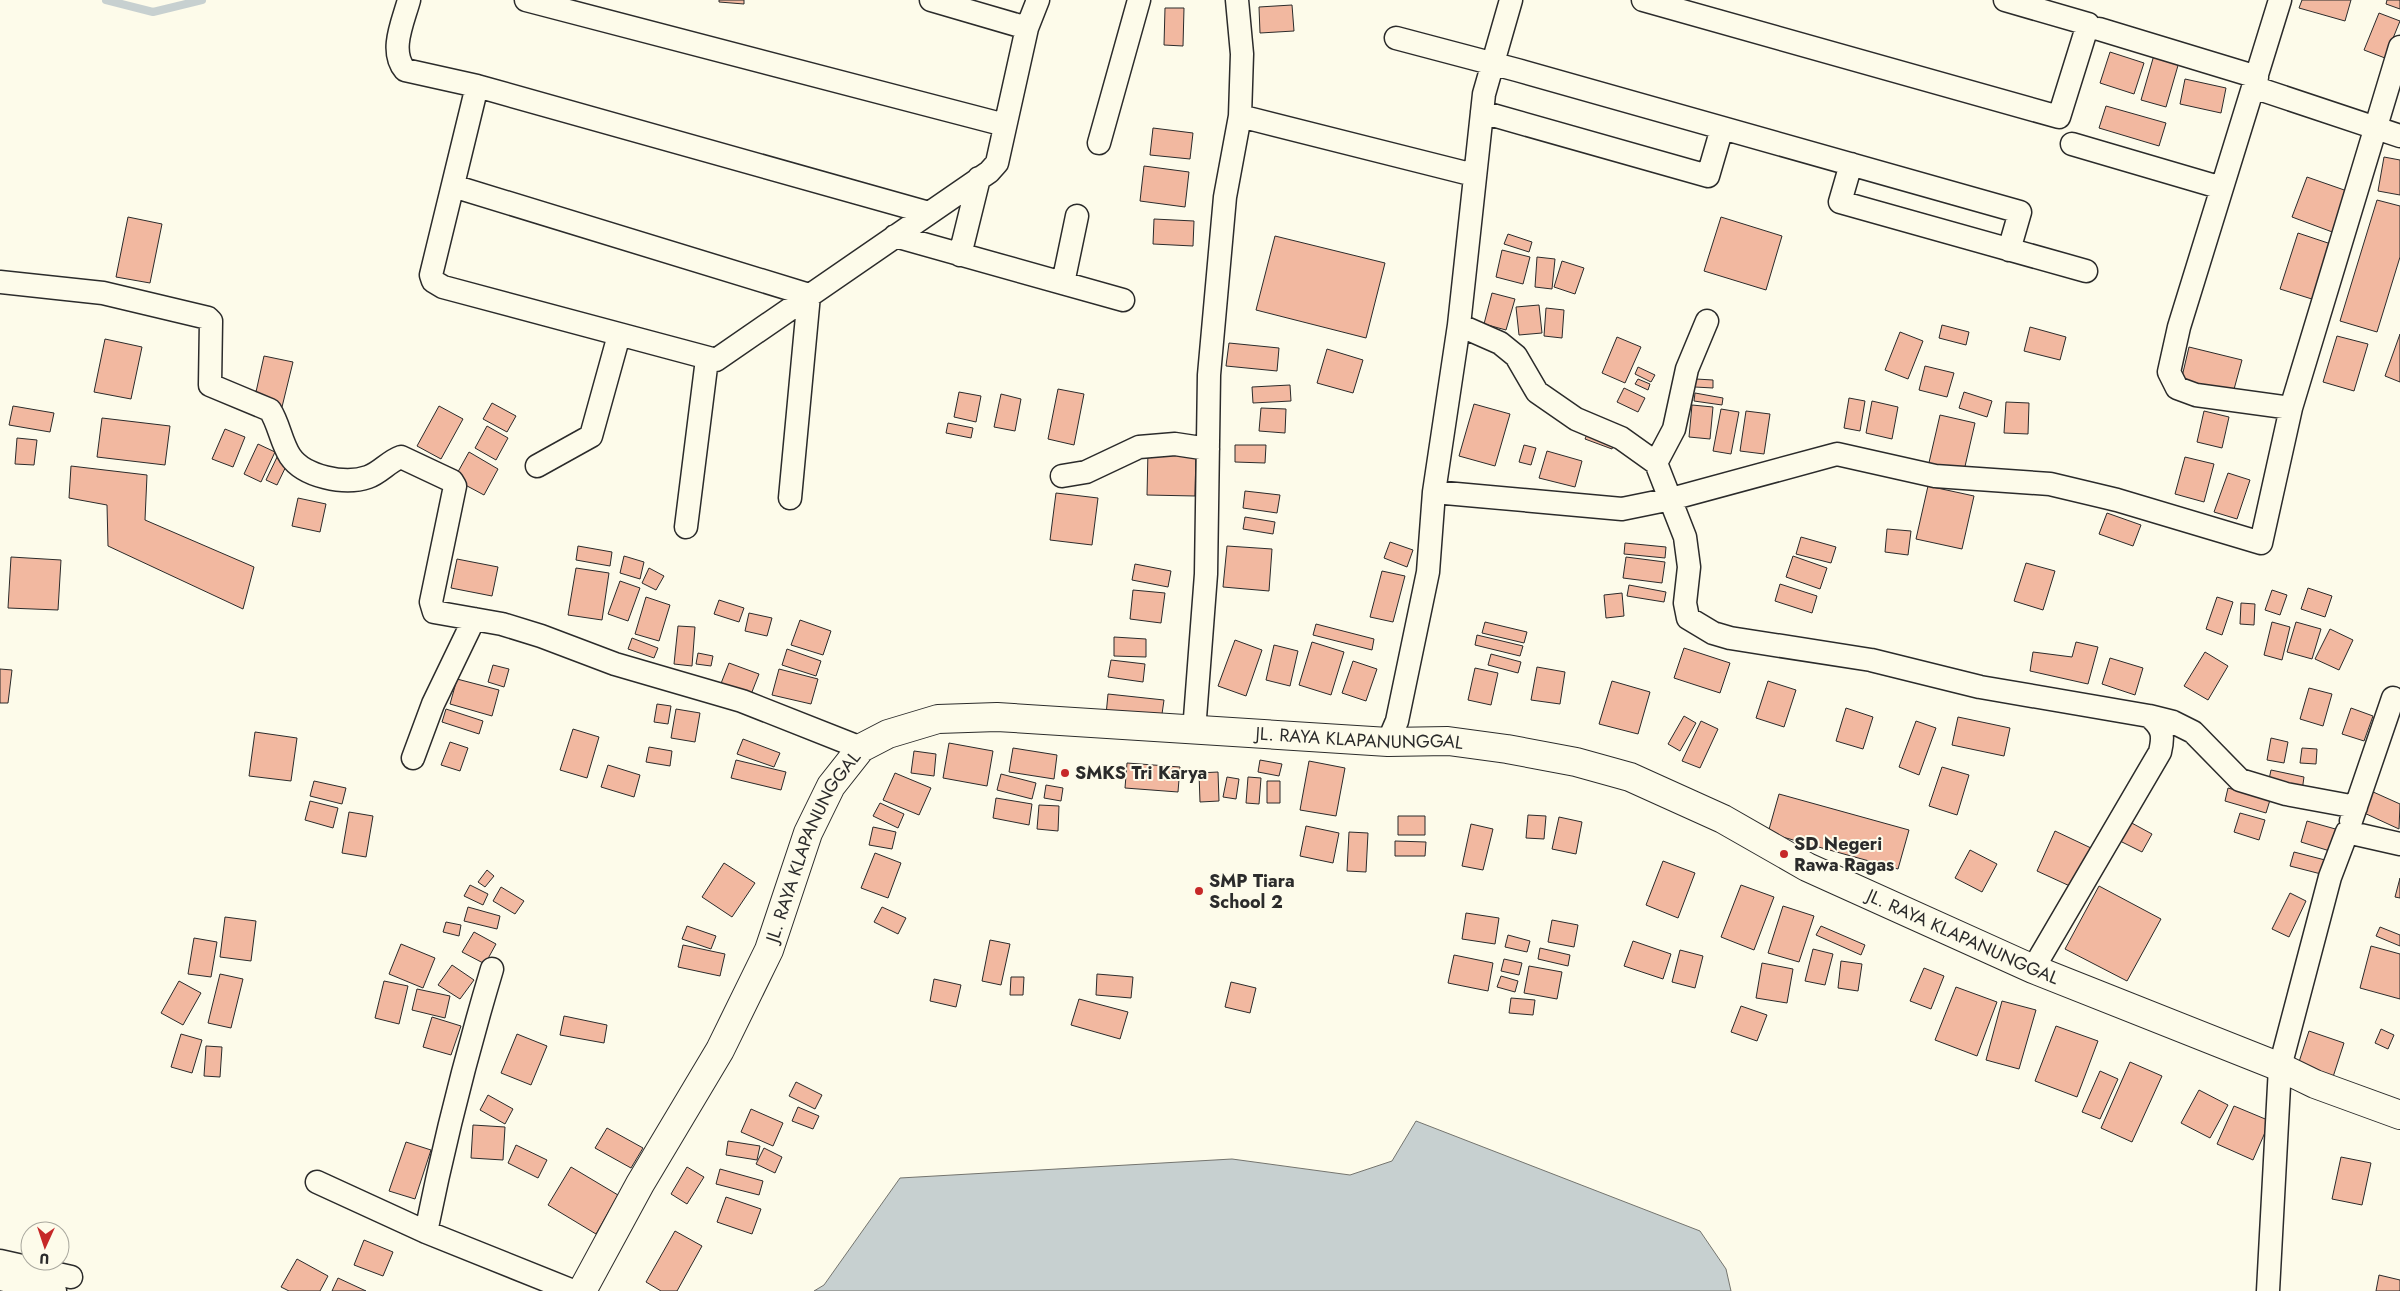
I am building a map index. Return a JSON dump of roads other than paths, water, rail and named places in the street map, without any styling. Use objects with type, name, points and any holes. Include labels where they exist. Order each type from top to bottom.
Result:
[{"type":"street","points":[[409,0],[397,44],[397,59],[405,70],[477,86],[929,212]]},
{"type":"street","points":[[526,0],[1004,126]]},
{"type":"street","points":[[931,0],[1027,28]]},
{"type":"street","points":[[477,86],[430,275],[433,280],[443,287],[707,359],[720,358],[989,172],[998,163],[1004,126],[1027,28],[1038,0]]},
{"type":"street","points":[[1099,143],[1139,0]]},
{"type":"street","points":[[1194,731],[1206,574],[1209,375],[1225,198],[1240,116],[1242,54],[1238,0]]},
{"type":"street","points":[[1388,742],[1397,720],[1428,572],[1434,492],[1460,324],[1474,175],[1484,94],[1511,0]]},
{"type":"street","points":[[1643,0],[2059,116],[2088,24],[2005,0]]},
{"type":"street","points":[[2280,0],[2180,327],[2169,372],[2177,388],[2196,395],[2291,408]]},
{"type":"street","points":[[2098,29],[2255,82],[2400,136]]},
{"type":"street","points":[[1396,38],[1493,63],[2020,212],[2009,250]]},
{"type":"street","points":[[1434,492],[1622,509],[1671,499],[1837,454],[1935,476],[2050,484],[2117,500],[2261,543],[2291,408],[2400,47]]},
{"type":"street","points":[[1482,112],[1708,176],[1722,128]]},
{"type":"street","points":[[1240,116],[1474,175]]},
{"type":"street","points":[[2072,144],[2222,188]]},
{"type":"street","points":[[1851,164],[1840,202],[2086,272]]},
{"type":"street","points":[[960,255],[979,178]]},
{"type":"street","points":[[453,186],[809,295]]},
{"type":"street","points":[[1063,283],[1077,216]]},
{"type":"street","points":[[895,236],[1123,300]]},
{"type":"street","points":[[0,282],[103,293],[208,318],[211,321],[210,385],[270,410],[288,452],[297,464],[320,475],[360,480],[371,476],[401,457],[452,481],[455,486],[431,607],[434,612],[533,633],[615,664],[721,694],[861,748]]},
{"type":"street","points":[[790,498],[809,295]]},
{"type":"street","points":[[1656,463],[1674,429],[1687,369],[1707,321]]},
{"type":"street","points":[[1460,324],[1500,343],[1516,356],[1537,392],[1576,419],[1621,438],[1656,463],[1685,537],[1689,567],[1685,603],[1688,618],[1713,632],[1730,638],[1871,660],[1980,687],[2149,716],[2173,722],[2193,732],[2240,780],[2264,788],[2356,807]]},
{"type":"street","points":[[537,466],[591,436],[619,335]]},
{"type":"street","points":[[686,527],[707,359]]},
{"type":"street","points":[[1062,476],[1086,472],[1139,447],[1175,444],[1208,449]]},
{"type":"street","points":[[413,758],[433,704],[474,619]]},
{"type":"street","points":[[2268,1291],[2280,1067],[2330,877],[2393,698]]},
{"type":"street","points":[[2033,969],[2160,752],[2162,734],[2159,724],[2149,716]]},
{"type":"street","name":"JL. RAYA KLAPANUNGGAL","points":[[582,1291],[640,1184],[720,1050],[769,950],[808,833],[831,786],[861,748],[888,734],[938,719],[996,717],[1194,731],[1277,733],[1388,742],[1448,741],[1507,749],[1576,762],[1630,777],[1723,819],[1808,867],[2033,969],[2280,1067],[2315,1084],[2400,1115]]},
{"type":"street","points":[[2347,832],[2400,844]]},
{"type":"street","points":[[426,1232],[445,1139],[492,969]]},
{"type":"street","points":[[318,1182],[426,1232],[573,1291]]},
{"type":"street","points":[[0,1260],[67,1279]]},
{"type":"street","points":[[0,1279],[67,1279]]},
{"type":"waterway","points":[[106,0],[153,12],[202,0]]},
{"type":"place","name":"SMKS Tri Karya","points":[[1065,773]]},
{"type":"place","name":"SD Negeri Rawa Ragas","points":[[1784,854]]},
{"type":"place","name":"SMP Tiara School 2","points":[[1199,891]]}]
